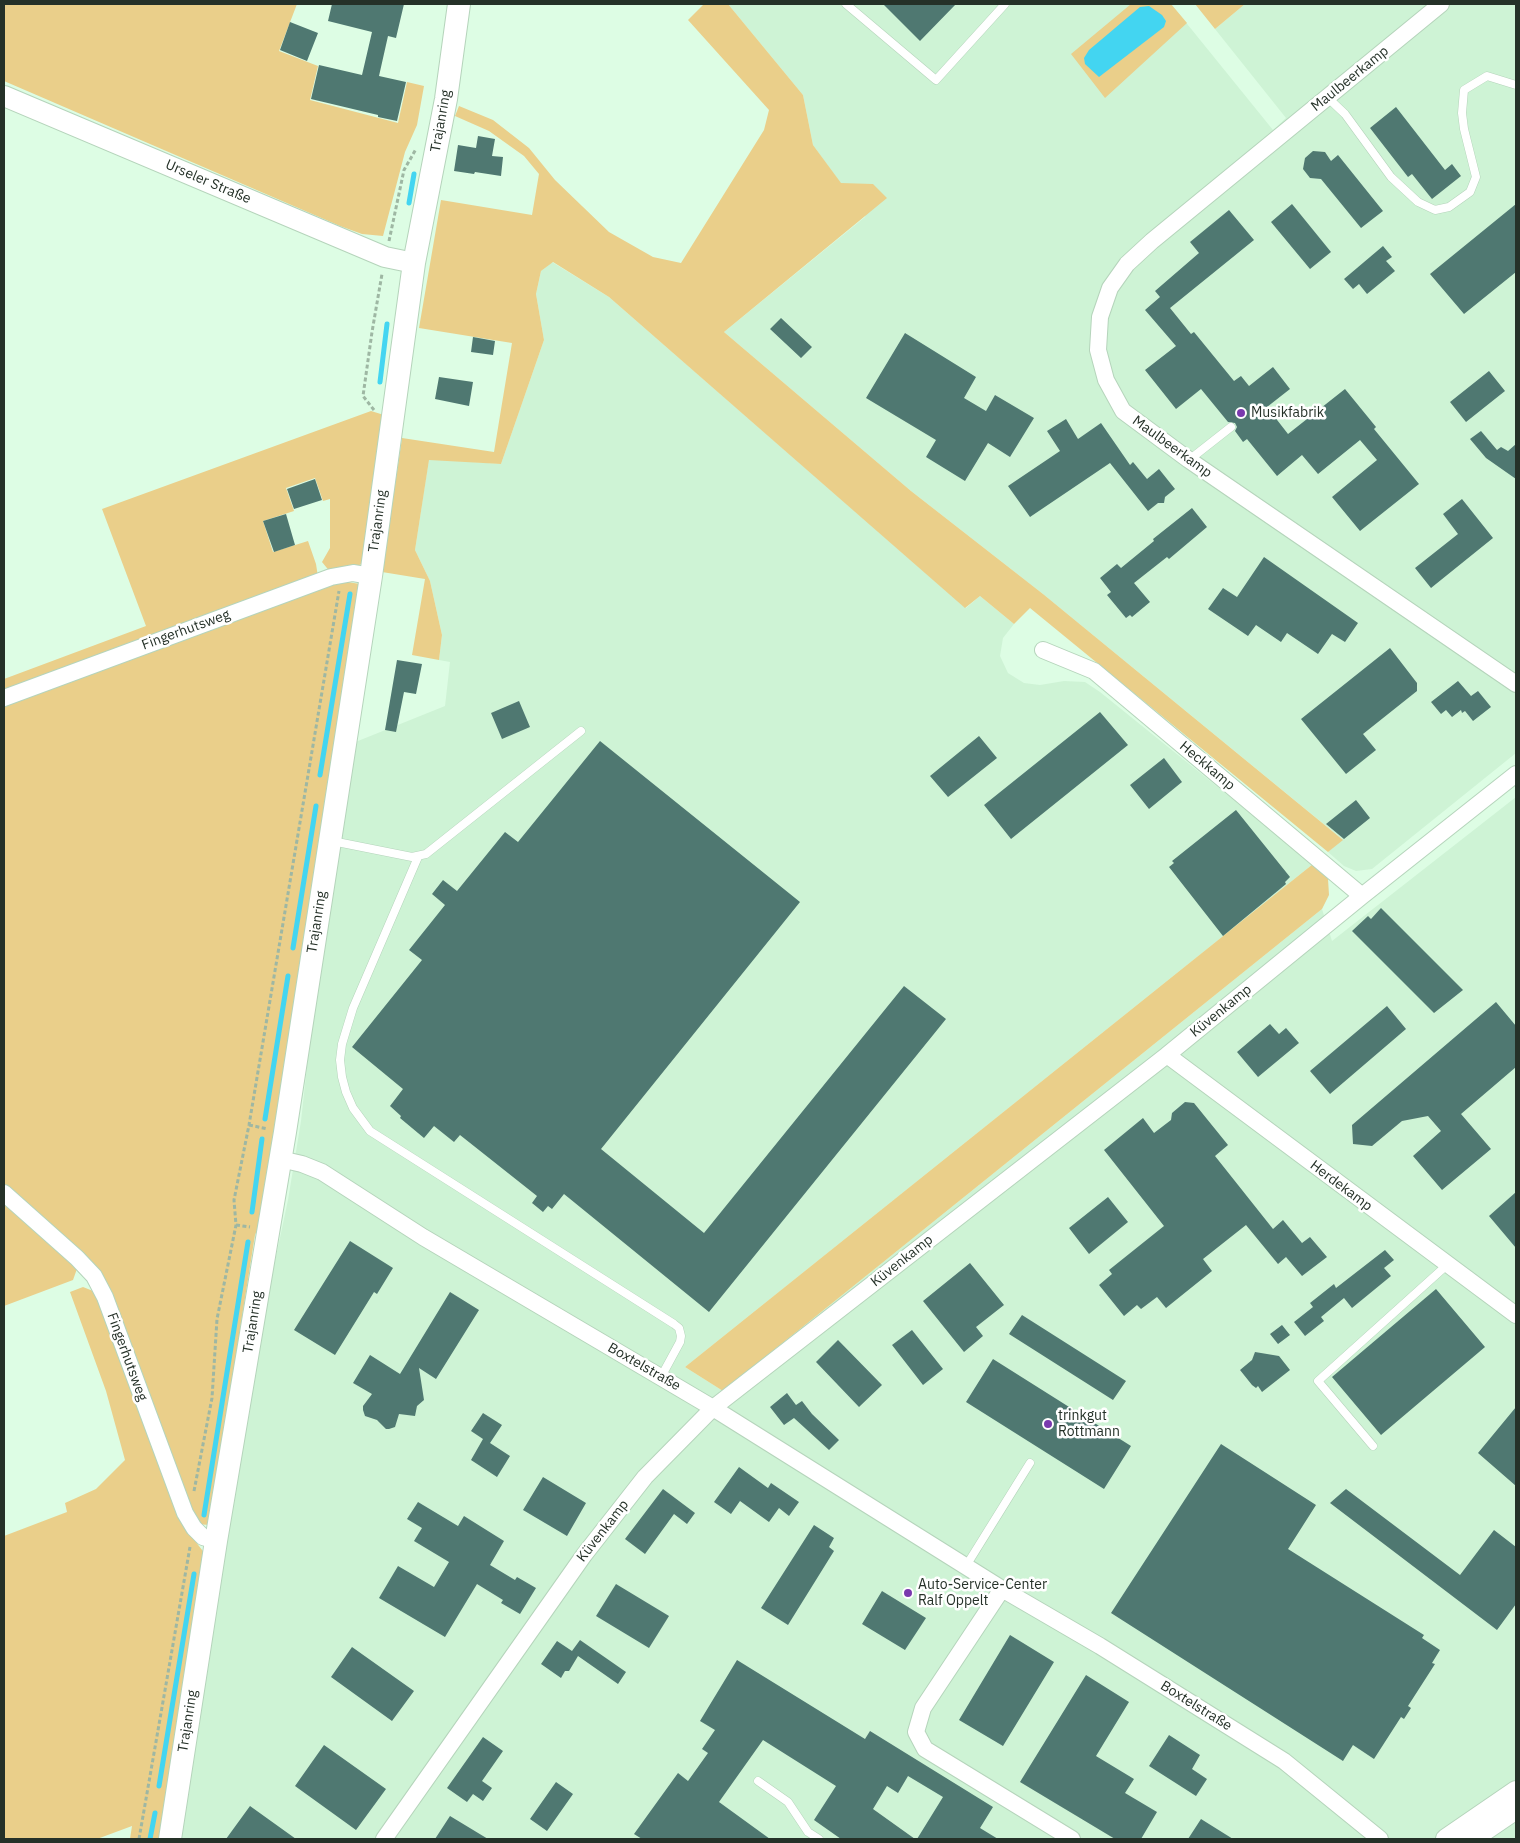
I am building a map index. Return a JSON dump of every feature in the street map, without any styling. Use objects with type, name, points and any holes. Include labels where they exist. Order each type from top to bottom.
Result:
[{"type":"main road","name":"Trajanring","points":[[170,1839],[216,1540],[280,1159],[330,841],[362,575],[414,262],[446,99],[459,4]]},
{"type":"street","name":"Maulbeerkamp","points":[[1441,4],[1152,241],[1127,264],[1110,288],[1100,317],[1098,350],[1106,380],[1123,410],[1189,460],[1516,684]]},
{"type":"street","name":"Urseler Straße","points":[[4,96],[385,257],[414,262]]},
{"type":"street","name":"Fingerhutsweg","points":[[4,698],[331,577],[362,575]]},
{"type":"street","name":"Heckkamp","points":[[1043,650],[1094,671],[1362,896]]},
{"type":"street","name":"Küvenkamp","points":[[384,1839],[584,1555],[645,1477],[713,1408],[1167,1055],[1362,896],[1516,774]]},
{"type":"street","name":"Herdekamp","points":[[1167,1055],[1516,1315]]},
{"type":"street","name":"Boxtelstraße","points":[[280,1159],[302,1164],[322,1172],[423,1237],[713,1408],[1002,1589],[1100,1646],[1284,1762],[1380,1839]]},
{"type":"street","name":"Fingerhutsweg","points":[[4,1193],[77,1258],[94,1276],[105,1298],[185,1513],[194,1528]]},
{"type":"street","points":[[194,1528],[203,1537],[216,1540]]},
{"type":"street","points":[[1002,1589],[923,1708],[916,1732],[925,1749],[1072,1839]]},
{"type":"street","points":[[1446,1839],[1516,1791]]},
{"type":"street","points":[[1472,1839],[1516,1808]]},
{"type":"lane","points":[[846,4],[936,80],[1005,4]]},
{"type":"lane","points":[[1327,97],[1344,114],[1392,177],[1418,202],[1434,210],[1449,207],[1470,192],[1476,177],[1464,130],[1462,113],[1464,90],[1487,76],[1516,85]]},
{"type":"lane","points":[[1189,460],[1231,427]]},
{"type":"lane","points":[[330,841],[418,856],[433,850],[581,731]]},
{"type":"lane","points":[[418,856],[354,1008],[342,1044],[340,1060],[342,1077],[353,1108],[370,1131],[679,1328],[681,1336],[661,1377]]},
{"type":"lane","points":[[1373,1446],[1318,1381],[1447,1264]]},
{"type":"lane","points":[[966,1566],[1030,1463]]},
{"type":"lane","points":[[758,1781],[788,1802],[808,1832],[818,1839]]},
{"type":"lane","points":[[802,1839],[808,1832]]},
{"type":"path","points":[[378,416],[364,396],[372,332],[385,257],[404,170],[417,147]]},
{"type":"path","points":[[139,1839],[183,1579],[194,1528],[192,1508],[212,1398],[218,1319],[236,1225],[234,1200],[251,1115],[338,593],[362,575]]},
{"type":"shaded area","points":[[4,4],[297,4],[279,51],[318,66],[310,100],[398,123],[407,82],[424,86],[417,125],[405,152],[383,236],[362,234],[340,226],[4,81]]},
{"type":"shaded area","points":[[704,4],[728,4],[803,95],[813,145],[841,183],[873,184],[887,198],[724,332],[911,491],[1043,594],[1343,840],[1328,852],[1030,608],[1014,624],[980,596],[965,608],[609,297],[553,262],[541,271],[536,294],[544,340],[501,464],[429,460],[415,550],[430,581],[442,635],[439,660],[412,655],[425,579],[382,572],[402,438],[494,452],[512,343],[419,328],[441,200],[532,215],[539,174],[524,156],[489,131],[455,116],[459,106],[493,120],[529,148],[555,180],[609,232],[653,257],[681,263],[764,130],[769,110],[688,20]]},
{"type":"shaded area","points":[[728,4],[1171,4],[1273,130],[1286,118],[1215,29],[1245,4],[1516,4],[1516,753],[1372,869],[1356,871],[1344,866],[1328,852],[1342,839],[1043,594],[911,491],[724,332],[865,217],[873,184],[841,184],[813,145],[803,95]]},
{"type":"shaded area","points":[[1131,4],[1171,4],[1187,23],[1105,98],[1071,54]]},
{"type":"shaded area","points":[[1195,4],[1245,4],[1215,29]]},
{"type":"shaded area","points":[[552,262],[609,297],[966,608],[980,596],[1014,624],[1003,638],[1000,656],[1008,673],[1024,683],[1040,685],[1064,681],[1085,682],[1100,692],[1313,864],[685,1367],[723,1391],[1322,909],[1332,941],[1516,797],[1516,1839],[180,1839],[240,1455],[301,1121],[317,975],[353,743],[445,706],[450,662],[439,660],[442,635],[430,581],[415,550],[429,459],[501,464],[544,340],[536,294],[541,271]]},
{"type":"shaded area","points":[[371,411],[384,415],[365,562],[352,569],[331,573],[322,562],[330,548],[330,499],[323,501],[315,478],[286,488],[294,511],[263,521],[273,552],[308,541],[316,564],[318,577],[4,693],[4,679],[146,626],[102,509]]},
{"type":"shaded area","points":[[335,580],[360,584],[260,1223],[255,1235],[209,1525],[197,1524],[105,1284],[4,1186],[4,704]]},
{"type":"shaded area","points":[[1313,864],[1328,879],[1329,895],[1322,909],[723,1391],[685,1367]]},
{"type":"shaded area","points":[[4,1201],[78,1266],[73,1280],[4,1306]]},
{"type":"shaded area","points":[[83,1287],[98,1293],[188,1532],[206,1555],[162,1839],[130,1839],[132,1826],[97,1839],[4,1839],[4,1536],[67,1512],[65,1503],[96,1489],[125,1460],[106,1391],[70,1292]]},
{"type":"water","points":[[1149,6],[1162,15],[1166,21],[1164,27],[1099,77],[1085,64],[1084,58],[1089,50],[1140,7]]},
{"type":"building","points":[[332,4],[404,4],[396,38],[388,36],[379,76],[406,82],[397,121],[311,99],[319,65],[362,75],[372,32],[328,21]]},
{"type":"building","points":[[883,4],[956,4],[920,41]]},
{"type":"building","points":[[290,22],[318,33],[307,61],[280,50]]},
{"type":"building","points":[[1396,107],[1445,170],[1452,164],[1461,176],[1432,199],[1412,174],[1408,177],[1370,128]]},
{"type":"building","points":[[478,136],[495,139],[492,156],[503,157],[501,176],[454,171],[458,145],[476,148]]},
{"type":"building","points":[[1313,151],[1325,152],[1331,161],[1338,155],[1383,211],[1361,228],[1321,179],[1310,178],[1303,169],[1305,158]]},
{"type":"building","points":[[1292,204],[1331,252],[1310,269],[1271,222]]},
{"type":"building","points":[[1516,204],[1516,272],[1464,314],[1430,274]]},
{"type":"building","points":[[1229,210],[1254,240],[1170,308],[1191,334],[1194,332],[1234,381],[1241,376],[1249,386],[1273,367],[1290,389],[1267,407],[1288,434],[1345,389],[1376,427],[1374,429],[1419,484],[1360,531],[1332,497],[1377,460],[1360,440],[1318,474],[1302,455],[1277,476],[1247,439],[1243,442],[1235,431],[1237,427],[1235,423],[1228,422],[1201,389],[1176,409],[1145,370],[1176,346],[1145,310],[1160,297],[1155,291],[1199,253],[1190,242]]},
{"type":"building","points":[[1383,246],[1392,257],[1386,261],[1395,271],[1367,294],[1359,284],[1353,289],[1344,279]]},
{"type":"building","points":[[781,318],[812,347],[801,358],[770,329]]},
{"type":"building","points":[[905,333],[976,377],[964,398],[986,411],[995,395],[1034,418],[1010,457],[988,443],[965,481],[926,457],[936,440],[866,398]]},
{"type":"building","points":[[473,337],[495,341],[493,355],[471,352]]},
{"type":"building","points":[[1489,371],[1505,391],[1466,422],[1450,402]]},
{"type":"building","points":[[439,377],[473,382],[469,406],[435,399]]},
{"type":"building","points":[[1066,419],[1078,439],[1101,423],[1130,465],[1133,462],[1147,479],[1159,469],[1175,489],[1165,497],[1164,503],[1158,503],[1148,511],[1110,463],[1030,517],[1008,486],[1060,451],[1047,431]]},
{"type":"building","points":[[1481,431],[1497,450],[1501,447],[1508,451],[1516,444],[1516,479],[1486,458],[1470,439]]},
{"type":"building","points":[[315,479],[322,500],[294,509],[287,489]]},
{"type":"building","points":[[1462,499],[1493,538],[1431,588],[1415,568],[1458,534],[1443,514]]},
{"type":"building","points":[[1192,508],[1207,527],[1169,559],[1167,557],[1134,583],[1150,602],[1132,617],[1130,615],[1126,618],[1107,595],[1111,592],[1100,578],[1117,564],[1121,568]]},
{"type":"building","points":[[286,514],[295,545],[274,552],[263,521]]},
{"type":"building","points":[[1264,557],[1358,623],[1345,642],[1332,634],[1318,654],[1287,633],[1281,642],[1256,625],[1248,636],[1208,609],[1223,588],[1237,597]]},
{"type":"building","points":[[1390,648],[1417,683],[1417,691],[1363,734],[1376,750],[1346,774],[1301,719]]},
{"type":"building","points":[[397,660],[422,664],[416,694],[404,692],[396,732],[385,730]]},
{"type":"building","points":[[1458,681],[1471,696],[1478,691],[1491,707],[1473,721],[1465,711],[1462,713],[1461,710],[1452,717],[1446,710],[1441,714],[1431,702]]},
{"type":"building","points":[[519,701],[530,727],[502,739],[491,713]]},
{"type":"building","points":[[1100,712],[1128,745],[1011,839],[984,805]]},
{"type":"building","points":[[979,736],[997,758],[948,797],[930,776]]},
{"type":"building","points":[[600,741],[800,902],[601,1149],[704,1233],[904,986],[946,1019],[709,1312],[564,1194],[552,1209],[548,1206],[543,1212],[532,1203],[537,1196],[460,1135],[454,1142],[434,1126],[424,1138],[400,1118],[401,1116],[390,1106],[403,1089],[352,1047],[422,960],[409,950],[445,905],[432,894],[443,880],[457,891],[505,832],[518,842]]},
{"type":"building","points":[[1164,758],[1182,782],[1149,809],[1130,785]]},
{"type":"building","points":[[1356,800],[1370,818],[1344,839],[1326,824]]},
{"type":"building","points":[[1236,810],[1290,877],[1285,882],[1286,884],[1223,936],[1169,867],[1174,863],[1172,861]]},
{"type":"building","points":[[1381,908],[1463,990],[1434,1013],[1352,931],[1368,916],[1371,919]]},
{"type":"building","points":[[1496,1002],[1516,1026],[1516,1067],[1461,1114],[1491,1149],[1442,1190],[1413,1156],[1441,1131],[1428,1116],[1402,1121],[1372,1146],[1353,1144],[1352,1125]]},
{"type":"building","points":[[1387,1006],[1406,1029],[1330,1094],[1310,1071]]},
{"type":"building","points":[[1270,1024],[1279,1034],[1286,1028],[1299,1043],[1258,1077],[1237,1052]]},
{"type":"building","points":[[1185,1102],[1194,1103],[1228,1145],[1215,1156],[1273,1229],[1283,1220],[1302,1243],[1310,1237],[1327,1257],[1302,1276],[1286,1257],[1278,1264],[1246,1225],[1203,1259],[1212,1271],[1166,1308],[1157,1297],[1141,1309],[1137,1305],[1124,1316],[1099,1285],[1112,1274],[1109,1270],[1164,1226],[1104,1150],[1143,1118],[1154,1133],[1171,1120],[1172,1113]]},
{"type":"building","points":[[1516,1192],[1516,1248],[1489,1216]]},
{"type":"building","points":[[1108,1197],[1128,1222],[1089,1254],[1069,1228]]},
{"type":"building","points":[[350,1241],[393,1268],[377,1294],[374,1292],[335,1355],[294,1330]]},
{"type":"building","points":[[1385,1250],[1394,1260],[1384,1268],[1391,1276],[1352,1308],[1344,1298],[1321,1317],[1324,1321],[1305,1336],[1294,1322],[1313,1307],[1310,1303],[1334,1284],[1336,1288]]},
{"type":"building","points":[[970,1263],[1004,1305],[976,1327],[983,1336],[964,1352],[923,1301]]},
{"type":"building","points":[[1436,1289],[1485,1347],[1381,1435],[1332,1377]]},
{"type":"building","points":[[450,1292],[479,1310],[436,1379],[419,1368],[424,1400],[417,1406],[415,1416],[399,1414],[395,1427],[386,1429],[377,1420],[365,1416],[363,1406],[372,1394],[353,1383],[370,1355],[400,1374]]},
{"type":"building","points":[[1022,1315],[1126,1381],[1113,1400],[1009,1334]]},
{"type":"building","points":[[1282,1325],[1290,1335],[1278,1344],[1270,1334]]},
{"type":"building","points":[[912,1330],[943,1369],[923,1385],[892,1345]]},
{"type":"building","points":[[838,1340],[882,1385],[859,1407],[816,1362]]},
{"type":"building","points":[[1255,1352],[1279,1356],[1290,1370],[1262,1392],[1258,1386],[1256,1388],[1252,1385],[1240,1370],[1252,1360]]},
{"type":"building","name":"trinkgut Rottmann","points":[[993,1359],[1131,1446],[1104,1489],[966,1402]]},
{"type":"building","points":[[787,1393],[796,1405],[802,1401],[812,1414],[839,1440],[829,1450],[794,1418],[784,1425],[770,1407]]},
{"type":"building","points":[[1516,1407],[1516,1486],[1478,1453]]},
{"type":"building","points":[[483,1413],[502,1425],[490,1443],[510,1456],[497,1477],[471,1460],[483,1439],[471,1431]]},
{"type":"building","points":[[1221,1444],[1316,1505],[1288,1549],[1424,1635],[1422,1638],[1440,1650],[1432,1663],[1435,1664],[1408,1706],[1411,1708],[1404,1719],[1401,1717],[1374,1759],[1353,1745],[1343,1761],[1111,1613]]},
{"type":"building","points":[[739,1467],[768,1488],[771,1483],[799,1502],[789,1516],[779,1508],[769,1522],[740,1501],[731,1514],[714,1502]]},
{"type":"building","points":[[543,1477],[586,1503],[567,1536],[523,1510]]},
{"type":"building","points":[[663,1489],[695,1513],[687,1524],[674,1514],[645,1554],[625,1539]]},
{"type":"building","points":[[1346,1489],[1460,1575],[1494,1530],[1516,1547],[1516,1604],[1497,1630],[1330,1503]]},
{"type":"building","points":[[418,1502],[458,1526],[464,1516],[504,1541],[490,1565],[515,1580],[517,1577],[536,1588],[520,1614],[501,1603],[503,1600],[477,1584],[445,1637],[379,1598],[398,1566],[434,1587],[449,1562],[414,1541],[422,1528],[407,1519]]},
{"type":"building","points":[[814,1525],[834,1538],[829,1547],[834,1551],[788,1625],[761,1608]]},
{"type":"building","points":[[616,1584],[669,1616],[649,1648],[596,1616]]},
{"type":"building","points":[[882,1591],[926,1618],[905,1650],[862,1624]]},
{"type":"building","points":[[1010,1635],[1054,1662],[1003,1746],[959,1720]]},
{"type":"building","points":[[580,1640],[626,1672],[618,1684],[578,1656],[569,1671],[565,1671],[561,1678],[541,1664],[557,1641],[572,1651]]},
{"type":"building","points":[[352,1647],[414,1691],[392,1721],[331,1677]]},
{"type":"building","points":[[737,1660],[865,1739],[870,1731],[993,1807],[980,1828],[998,1839],[917,1839],[943,1797],[908,1776],[898,1793],[887,1786],[873,1809],[915,1839],[841,1839],[814,1820],[836,1786],[763,1740],[719,1802],[770,1839],[642,1839],[634,1834],[678,1773],[688,1781],[708,1753],[702,1749],[715,1730],[700,1721]]},
{"type":"building","points":[[1086,1675],[1129,1702],[1096,1756],[1134,1779],[1125,1793],[1157,1812],[1141,1839],[1115,1839],[1020,1782]]},
{"type":"building","points":[[1169,1735],[1200,1755],[1192,1769],[1207,1779],[1196,1796],[1149,1766]]},
{"type":"building","points":[[483,1737],[503,1751],[482,1781],[492,1788],[483,1801],[473,1794],[467,1802],[447,1788]]},
{"type":"building","points":[[324,1745],[386,1789],[356,1830],[295,1786]]},
{"type":"building","points":[[556,1782],[573,1794],[547,1831],[530,1819]]},
{"type":"building","points":[[250,1806],[296,1839],[226,1839]]},
{"type":"building","points":[[450,1816],[488,1839],[435,1839]]},
{"type":"building","points":[[1201,1819],[1233,1839],[1188,1839]]},
{"type":"waterway","points":[[409,203],[414,174]]},
{"type":"waterway","points":[[380,382],[387,324]]},
{"type":"waterway","points":[[320,775],[350,594]]},
{"type":"waterway","points":[[293,948],[316,806]]},
{"type":"waterway","points":[[265,1119],[288,976]]},
{"type":"waterway","points":[[252,1212],[262,1139]]},
{"type":"waterway","points":[[204,1515],[248,1242]]},
{"type":"waterway","points":[[159,1786],[194,1574]]},
{"type":"waterway","points":[[150,1839],[155,1813]]},
{"type":"place","name":"Musikfabrik","points":[[1241,413]]},
{"type":"place","name":"trinkgut Rottmann","points":[[1048,1424]]},
{"type":"place","name":"Auto-Service-Center Ralf Oppelt","points":[[908,1593]]}]
